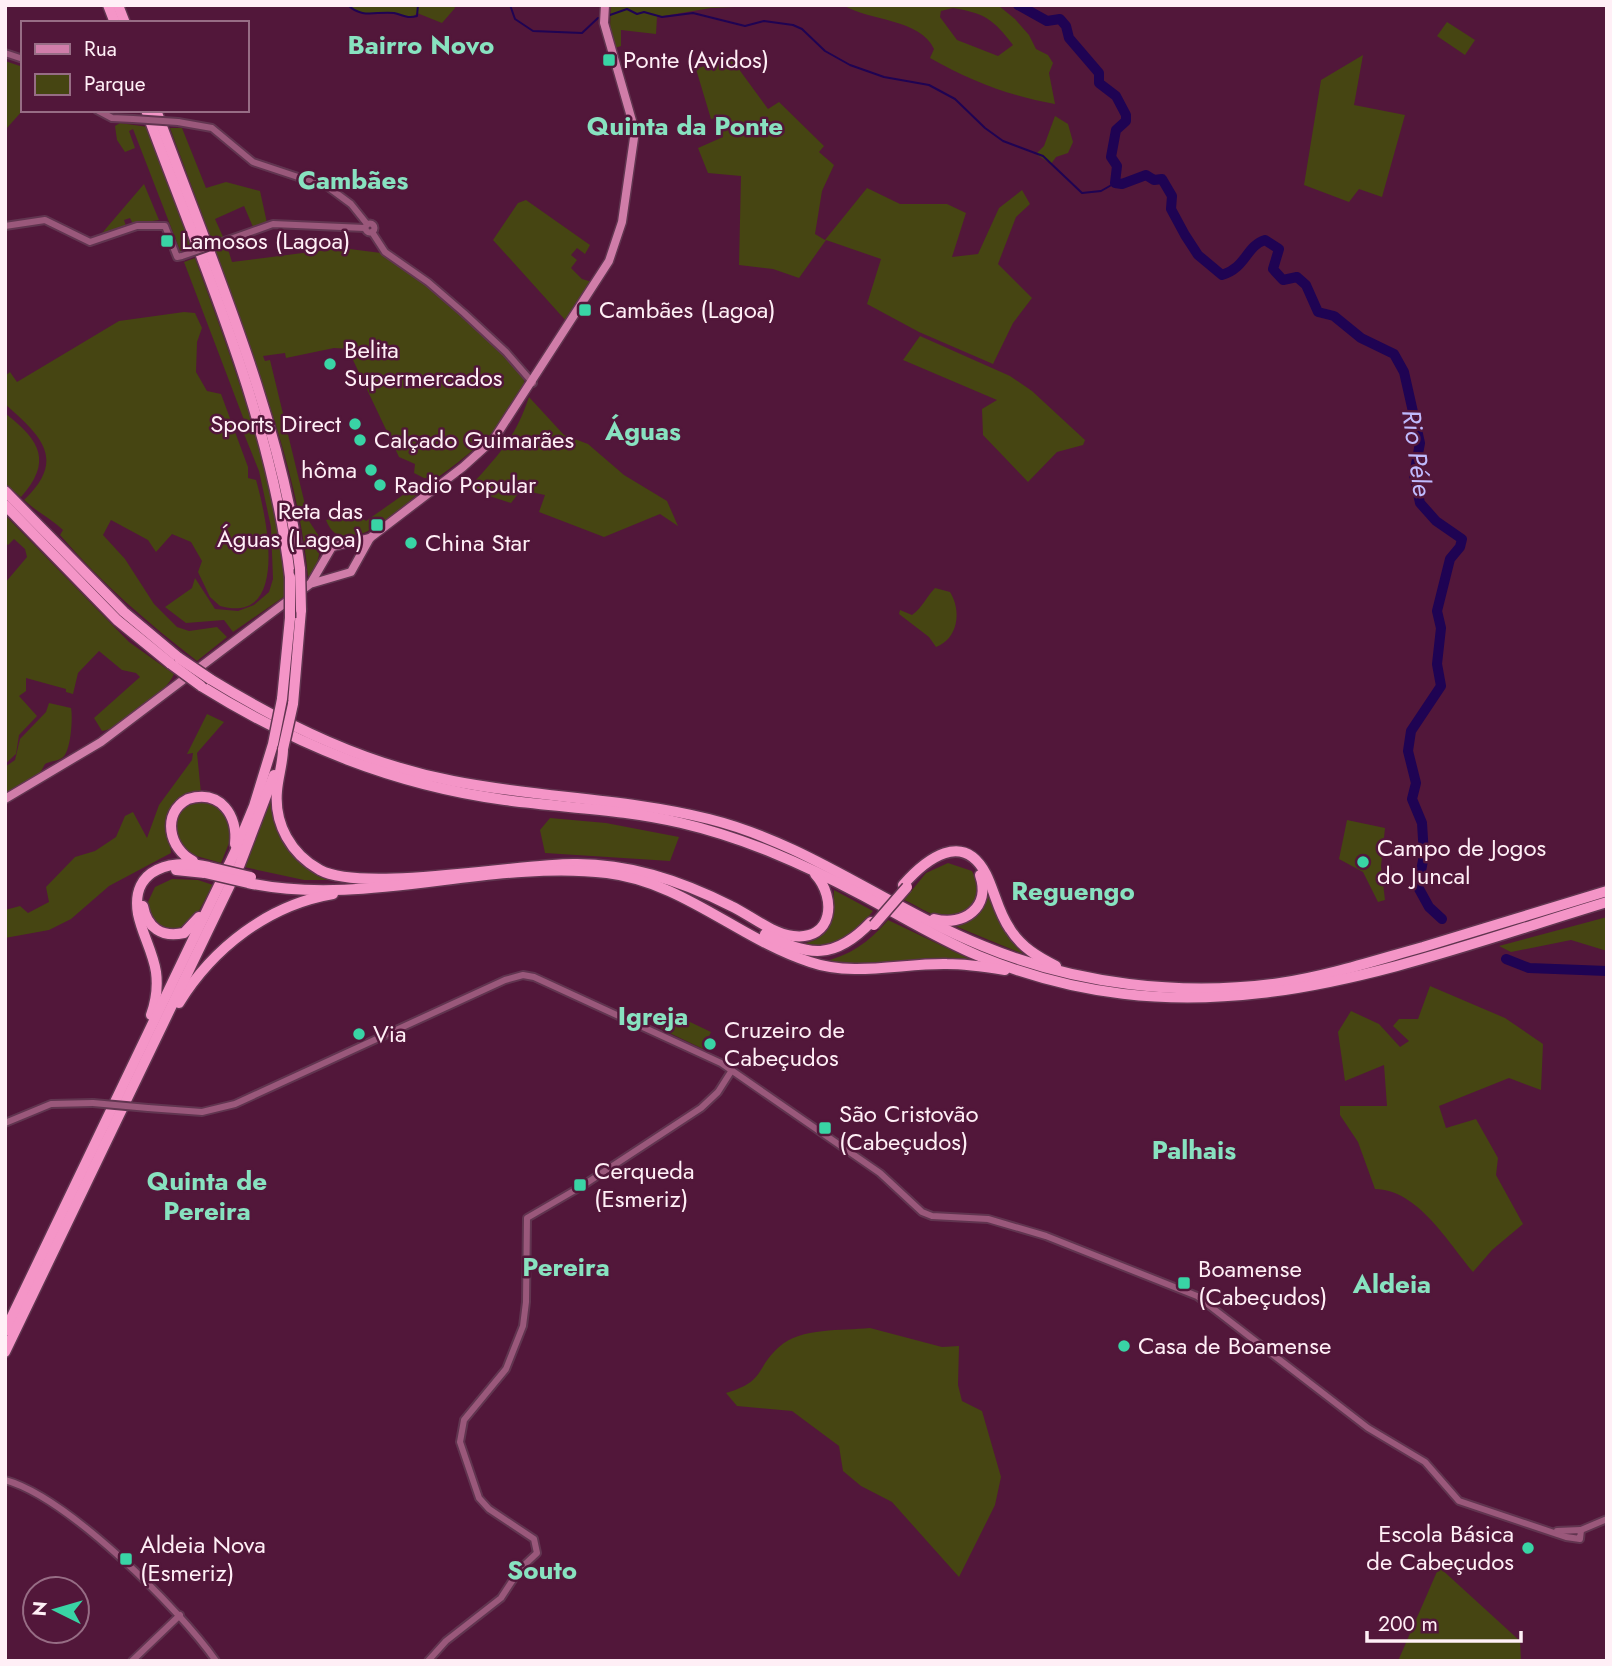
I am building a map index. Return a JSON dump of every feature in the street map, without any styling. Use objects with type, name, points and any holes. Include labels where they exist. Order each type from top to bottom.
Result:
[{"type":"highway","points":[[147,112],[254,406],[272,466],[284,527],[290,577],[290,618],[278,746],[277,808],[288,842],[303,859],[321,871],[351,878],[387,878]]},
{"type":"highway","points":[[5,1331],[235,852],[293,704],[301,610],[300,569],[284,476],[263,405],[157,112]]},
{"type":"highway","points":[[5,491],[175,661]]},
{"type":"highway","points":[[5,505],[117,620],[206,683],[300,741],[395,778],[504,800],[624,812],[678,822],[756,845],[810,869],[946,941],[1030,974],[1072,986],[1186,999],[1284,993],[1359,976],[1607,902]]},
{"type":"highway","points":[[206,683],[353,754],[398,768],[506,790],[625,802],[728,824],[813,857],[919,916],[983,946],[1031,964],[1144,986],[1187,989],[1283,982],[1356,966],[1607,891]]},
{"type":"highway","points":[[5,1352],[249,844],[278,746]]},
{"type":"highway","points":[[207,870],[184,856],[173,841],[173,815],[182,802],[204,797],[226,807],[235,823],[235,852]]},
{"type":"highway","points":[[761,940],[790,952],[818,957],[851,946],[934,856],[951,851],[967,855],[982,868],[1002,917],[1018,940],[1046,961],[1069,972]]},
{"type":"highway","points":[[905,886],[925,868],[943,858],[968,862],[981,877],[982,898],[971,915],[954,922],[919,916]]},
{"type":"highway","points":[[144,1042],[157,986],[154,960],[139,917],[140,890],[151,874],[166,865],[183,863],[298,890],[556,871],[609,873],[662,887],[761,940],[812,963],[838,968],[947,964],[1030,974]]},
{"type":"highway","points":[[249,880],[298,885],[575,864],[625,869],[696,889],[780,932],[797,936],[823,925],[830,908],[826,888],[810,869]]},
{"type":"highway","points":[[207,870],[177,869],[163,873],[147,889],[144,909],[153,927],[174,935],[188,930],[204,909],[209,908]]},
{"type":"highway","points":[[625,869],[682,890],[800,950],[834,949],[847,943],[873,923]]},
{"type":"highway","points":[[164,1022],[205,967],[239,935],[260,921],[300,901],[376,886]]},
{"type":"main road","points":[[5,799],[101,742],[310,584],[335,574],[351,572],[370,538],[483,451],[505,426],[602,274],[617,243],[622,222],[635,131],[607,33],[605,5]]},
{"type":"main road","points":[[310,584],[332,547],[370,538]]},
{"type":"main road","points":[[343,544],[354,551],[356,559]]},
{"type":"main road","points":[[326,559],[328,569],[335,574]]},
{"type":"street","points":[[101,112],[112,118],[178,122],[212,128],[253,162],[327,187],[351,204],[368,232],[372,232],[385,252],[428,282],[523,369],[533,383]]},
{"type":"street","points":[[5,226],[45,220],[90,243],[136,226],[165,226],[179,257],[273,224],[366,226]]},
{"type":"street","points":[[523,369],[538,375]]},
{"type":"street","points":[[5,1123],[51,1104],[93,1103],[202,1112],[235,1104],[505,980],[523,975],[579,995],[721,1063],[880,1173],[922,1212],[932,1216],[988,1219],[1046,1236],[1197,1296],[1368,1428],[1425,1462],[1460,1501],[1576,1539],[1572,1535],[1578,1530]]},
{"type":"street","points":[[428,1661],[446,1641],[501,1598],[520,1570],[534,1558],[538,1548],[534,1539],[489,1509],[479,1498],[460,1442],[464,1420],[506,1369],[523,1326],[526,1302],[527,1218],[582,1186],[701,1108],[718,1092],[732,1070]]},
{"type":"street","points":[[5,1480],[36,1493],[95,1536],[180,1615],[216,1661]]},
{"type":"street","points":[[1554,1532],[1578,1530],[1607,1519]]},
{"type":"street","points":[[132,1661],[180,1615]]},
{"type":"green space","points":[[348,5],[454,5],[455,8],[442,23],[417,13],[412,18],[392,13],[359,13]]},
{"type":"green space","points":[[611,5],[780,5],[711,8],[657,17],[656,34],[621,30],[621,46],[615,48],[610,29]]},
{"type":"green space","points":[[843,5],[999,6],[1029,35],[1036,49],[1048,55],[1053,63],[1049,73],[1055,104],[1006,92],[960,74],[930,58],[934,49],[918,32]],"holes":[[[953,8],[988,19],[1013,45],[998,56],[957,40],[940,17],[941,11]]]},
{"type":"green space","points":[[1447,22],[1475,40],[1465,55],[1437,36]]},
{"type":"green space","points":[[1363,55],[1354,105],[1405,115],[1382,197],[1359,189],[1349,202],[1304,185],[1321,80]]},
{"type":"green space","points":[[730,57],[768,109],[779,102],[824,146],[819,152],[834,165],[822,191],[815,234],[825,240],[867,188],[900,204],[947,204],[966,213],[952,257],[978,254],[999,208],[1022,190],[1030,204],[1016,217],[998,264],[1032,298],[1013,323],[993,364],[919,332],[867,304],[881,259],[826,240],[799,278],[773,269],[739,265],[741,176],[708,173],[698,148],[723,137],[716,118],[711,119],[696,69]]},
{"type":"green space","points":[[5,61],[21,66],[21,112],[6,129]]},
{"type":"green space","points":[[1055,116],[1068,124],[1073,142],[1068,153],[1056,157],[1051,164],[1036,154],[1044,146]]},
{"type":"green space","points":[[120,123],[148,127],[192,250],[181,253],[133,129],[129,131],[135,148],[125,152],[117,140],[115,126]]},
{"type":"green space","points":[[170,128],[182,128],[206,188],[226,182],[260,191],[267,223],[253,227],[244,206],[215,219],[224,239],[213,244]]},
{"type":"green space","points":[[144,184],[159,220],[133,224],[130,218],[124,220],[126,226],[97,239]]},
{"type":"green space","points":[[526,200],[590,245],[585,254],[577,248],[571,255],[577,260],[571,268],[582,279],[592,282],[567,322],[493,240],[518,203]]},
{"type":"green space","points":[[227,246],[232,262],[342,248],[381,253],[430,287],[515,364],[524,378],[520,396],[513,409],[488,436],[437,478],[424,478],[414,473],[415,464],[399,457],[353,360],[351,349],[334,348],[286,358],[285,353],[263,356],[265,361],[270,360],[309,521],[322,541],[316,568],[308,577],[303,535],[284,453],[215,250]]},
{"type":"green space","points":[[195,258],[250,416],[271,496],[285,579],[285,596],[233,632],[224,620],[186,623],[165,607],[192,588],[195,578],[215,609],[238,611],[254,605],[269,592],[273,579],[271,527],[259,471],[244,434],[244,420],[184,262]]},
{"type":"green space","points":[[184,312],[195,313],[202,328],[197,342],[196,372],[207,391],[221,394],[248,467],[248,478],[256,480],[268,540],[265,584],[257,600],[242,608],[220,606],[210,597],[198,572],[202,561],[191,542],[172,534],[156,552],[148,540],[111,520],[103,535],[125,559],[154,604],[177,627],[189,631],[217,627],[227,637],[197,661],[108,586],[60,535],[63,530],[24,500],[44,472],[44,449],[29,427],[5,404],[5,376],[10,372],[17,382],[119,321]]},
{"type":"green space","points":[[920,336],[1010,376],[1032,391],[1085,440],[1083,445],[1057,452],[1028,482],[983,435],[982,409],[997,400],[903,360]]},
{"type":"green space","points":[[529,397],[564,435],[588,444],[624,475],[667,501],[678,526],[660,514],[604,537],[539,512],[545,495],[521,490],[511,503],[468,489],[497,457],[511,436]]},
{"type":"green space","points":[[6,414],[27,433],[38,452],[37,473],[21,497],[5,484]]},
{"type":"green space","points":[[420,483],[430,484],[392,516],[361,534],[347,537],[335,533],[326,520],[353,512],[366,521]]},
{"type":"green space","points":[[6,516],[129,642],[174,674],[170,682],[142,708],[120,724],[102,731],[94,718],[140,677],[136,673],[122,670],[99,651],[78,673],[73,694],[66,692],[66,689],[26,678],[26,691],[19,696],[37,716],[19,735],[16,754],[5,764],[5,583],[27,557],[25,549],[14,539],[8,545],[5,543]]},
{"type":"green space","points":[[935,588],[950,592],[957,616],[949,638],[936,647],[929,637],[899,614],[900,610],[912,615]]},
{"type":"green space","points":[[49,703],[71,708],[71,734],[65,755],[45,764],[39,775],[5,794],[5,767],[15,760],[20,739],[46,712]]},
{"type":"green space","points":[[207,714],[224,722],[197,753],[201,793],[183,799],[168,824],[171,853],[109,886],[71,919],[49,930],[5,938],[5,910],[20,906],[28,913],[49,902],[46,887],[75,857],[95,851],[116,837],[125,816],[133,812],[147,838],[159,805],[192,760],[193,753],[187,754]]},
{"type":"green space","points":[[272,797],[277,827],[291,852],[312,870],[340,880],[304,880],[244,867]]},
{"type":"green space","points":[[195,800],[213,802],[228,815],[231,838],[221,863],[193,855],[179,845],[177,818],[183,808]]},
{"type":"green space","points":[[550,818],[606,823],[679,837],[670,861],[545,853],[540,830]]},
{"type":"green space","name":"Campo de Jogos do Juncal","points":[[1347,820],[1385,828],[1381,866],[1385,900],[1378,902],[1363,872],[1339,859]]},
{"type":"green space","points":[[948,863],[972,871],[977,889],[973,906],[968,912],[961,917],[940,917],[904,900],[926,873]]},
{"type":"green space","points":[[172,879],[198,880],[213,885],[195,918],[176,930],[156,923],[147,904],[155,887]]},
{"type":"green space","points":[[988,887],[1002,925],[1023,954],[955,926],[969,921],[979,913]]},
{"type":"green space","points":[[834,890],[873,911],[857,928],[840,940],[821,946],[798,945],[819,938],[829,926]]},
{"type":"green space","points":[[1607,917],[1607,951],[1571,940],[1511,952],[1499,946]]},
{"type":"green space","points":[[888,920],[976,962],[821,962],[858,947]]},
{"type":"green space","points":[[1430,986],[1505,1018],[1543,1044],[1541,1090],[1509,1078],[1439,1106],[1446,1128],[1476,1119],[1498,1158],[1496,1175],[1523,1224],[1492,1250],[1473,1272],[1442,1232],[1418,1208],[1405,1198],[1375,1189],[1358,1142],[1340,1115],[1340,1106],[1387,1106],[1384,1065],[1345,1081],[1338,1032],[1351,1011],[1379,1024],[1400,1047],[1409,1041],[1393,1026],[1399,1019],[1418,1019]]},
{"type":"green space","points":[[669,1012],[711,1032],[703,1049],[661,1029]]},
{"type":"green space","points":[[870,1328],[942,1347],[959,1346],[958,1385],[962,1401],[982,1411],[1001,1477],[995,1505],[959,1577],[892,1502],[861,1486],[843,1471],[839,1446],[792,1411],[737,1406],[726,1393],[748,1384],[779,1347],[799,1336]]},
{"type":"green space","points":[[1439,1567],[1520,1641],[1521,1661],[1398,1661]]},
{"type":"waterway","points":[[348,5],[364,13],[394,13],[410,17],[417,16],[418,5]]},
{"type":"waterway","points":[[510,5],[515,19],[533,31],[582,33],[598,18]]},
{"type":"waterway","name":"Rio Péle","points":[[1018,5],[1047,21],[1060,19],[1066,26],[1069,38],[1099,73],[1099,83],[1116,96],[1126,115],[1126,121],[1116,130],[1111,157],[1117,166],[1115,183],[1122,184],[1146,175],[1154,180],[1162,179],[1172,196],[1171,209],[1185,235],[1198,255],[1222,275],[1230,272],[1254,247],[1265,240],[1279,249],[1273,269],[1283,280],[1297,277],[1306,285],[1318,312],[1334,316],[1361,338],[1394,354],[1404,372],[1420,443],[1414,475],[1420,503],[1436,521],[1462,539],[1460,547],[1450,559],[1437,611],[1441,628],[1437,664],[1441,686],[1411,731],[1408,751],[1416,783],[1412,799],[1422,823],[1424,855],[1418,887],[1429,907],[1442,919]]},
{"type":"waterway","points":[[610,15],[627,9],[637,14],[644,12],[662,17],[693,13],[745,26],[764,21],[793,25],[802,29],[825,51],[850,65],[884,77],[929,85],[955,99],[1003,141],[1043,156],[1082,193],[1101,191],[1115,183]]},
{"type":"waterway","name":"Rio Péle","points":[[1506,959],[1529,968],[1607,971]]},
{"type":"place","name":"Ponte (Avidos)","points":[[609,60]]},
{"type":"place","name":"Lamosos (Lagoa)","points":[[167,241]]},
{"type":"place","name":"Cambães (Lagoa)","points":[[585,310]]},
{"type":"place","name":"Belita Supermercados","points":[[330,364]]},
{"type":"place","name":"Sports Direct","points":[[355,424]]},
{"type":"place","name":"Calçado Guimarães","points":[[360,440]]},
{"type":"place","name":"hôma","points":[[371,470]]},
{"type":"place","name":"Radio Popular","points":[[380,485]]},
{"type":"place","name":"Reta das Águas (Lagoa)","points":[[377,525]]},
{"type":"place","name":"China Star","points":[[411,543]]},
{"type":"place","name":"Campo de Jogos do Juncal","points":[[1363,862]]},
{"type":"place","name":"Via","points":[[359,1034]]},
{"type":"place","name":"Cruzeiro de Cabeçudos","points":[[710,1044]]},
{"type":"place","name":"São Cristovão (Cabeçudos)","points":[[825,1128]]},
{"type":"place","name":"Cerqueda (Esmeriz)","points":[[580,1185]]},
{"type":"place","name":"Boamense (Cabeçudos)","points":[[1184,1283]]},
{"type":"place","name":"Casa de Boamense","points":[[1124,1346]]},
{"type":"place","name":"Escola Básica de Cabeçudos","points":[[1528,1548]]},
{"type":"place","name":"Aldeia Nova (Esmeriz)","points":[[126,1559]]},
{"type":"district","name":"Bairro Novo","points":[[421,45]]},
{"type":"district","name":"Quinta da Ponte","points":[[685,126]]},
{"type":"district","name":"Cambães","points":[[353,180]]},
{"type":"district","name":"Águas","points":[[643,431]]},
{"type":"district","name":"Reguengo","points":[[1073,891]]},
{"type":"district","name":"Igreja","points":[[653,1016]]},
{"type":"district","name":"Palhais","points":[[1194,1150]]},
{"type":"district","name":"Quinta de Pereira","points":[[207,1196]]},
{"type":"district","name":"Pereira","points":[[566,1267]]},
{"type":"district","name":"Aldeia","points":[[1392,1284]]},
{"type":"district","name":"Souto","points":[[542,1570]]}]
